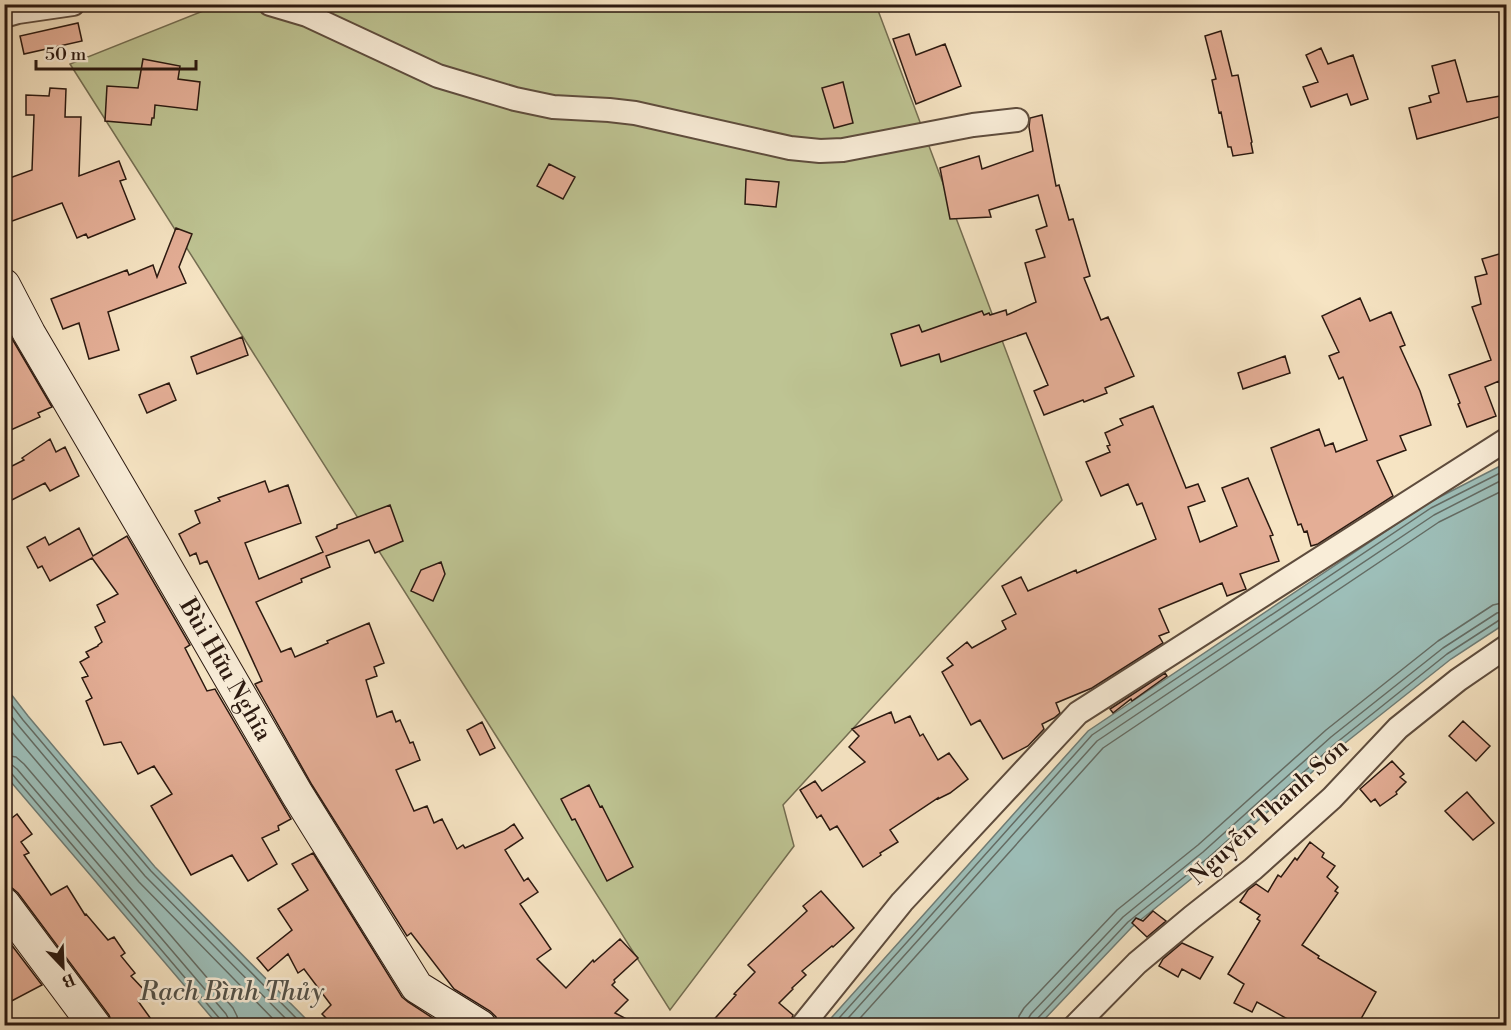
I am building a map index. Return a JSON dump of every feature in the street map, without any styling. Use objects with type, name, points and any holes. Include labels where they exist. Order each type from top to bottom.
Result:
[{"type":"main road","name":"Bùi Hữu Nghĩa","points":[[4,285],[29,333],[297,794],[417,987],[480,1026]]},
{"type":"main road","points":[[4,904],[95,1026]]},
{"type":"street","points":[[4,16],[73,4]]},
{"type":"street","points":[[270,4],[307,15],[438,76],[515,99],[553,107],[635,113],[790,148],[820,151],[843,150],[973,124],[1017,120]]},
{"type":"street","points":[[802,1026],[902,902],[1078,713],[1506,440]]},
{"type":"street","name":"Nguyễn Thanh Sơn","points":[[1075,1026],[1137,963],[1253,869],[1332,798],[1398,729],[1458,680],[1506,647]]},
{"type":"green space","points":[[218,5],[876,5],[1062,500],[783,805],[794,846],[670,1010],[70,64]]},
{"type":"water","points":[[1506,463],[1506,623],[1451,659],[1340,747],[1212,862],[1132,927],[1039,1025],[824,1026],[1088,731],[1428,503]]},
{"type":"water","name":"Rạch Bình Thủy","points":[[4,685],[155,867],[312,1025],[218,1025],[5,775]]},
{"type":"building","points":[[78,23],[82,41],[24,54],[20,36]]},
{"type":"building","points":[[1221,31],[1232,76],[1238,75],[1253,153],[1233,156],[1231,147],[1228,147],[1221,112],[1219,113],[1212,80],[1216,79],[1205,36]]},
{"type":"building","points":[[909,34],[916,55],[945,44],[961,86],[916,104],[893,39]]},
{"type":"building","points":[[1321,48],[1328,64],[1353,55],[1368,99],[1351,105],[1347,94],[1311,107],[1303,87],[1318,82],[1306,55]]},
{"type":"building","points":[[143,59],[180,66],[178,79],[200,82],[197,110],[155,105],[151,125],[105,121],[107,86],[138,88]]},
{"type":"building","points":[[1455,60],[1467,102],[1506,95],[1506,115],[1417,139],[1409,108],[1431,102],[1429,96],[1439,93],[1432,66]]},
{"type":"building","points":[[843,82],[853,123],[834,128],[822,88]]},
{"type":"building","points":[[50,88],[66,89],[65,117],[81,117],[79,176],[119,161],[126,179],[120,181],[135,219],[88,238],[86,234],[77,238],[62,203],[4,224],[4,180],[32,170],[34,115],[26,115],[26,95],[49,96]]},
{"type":"building","points":[[1042,115],[1056,186],[1059,185],[1069,220],[1073,219],[1090,276],[1084,278],[1101,320],[1108,317],[1134,376],[1105,388],[1107,393],[1044,415],[1034,391],[1048,385],[1026,333],[941,362],[939,354],[901,366],[891,334],[919,325],[922,332],[982,311],[984,315],[989,313],[990,315],[1006,310],[1007,315],[1036,302],[1025,263],[1045,257],[1036,230],[1047,226],[1038,195],[989,210],[991,217],[950,219],[940,168],[979,156],[982,169],[1033,151],[1029,127],[1030,118]]},
{"type":"building","points":[[549,164],[575,177],[563,199],[537,186]]},
{"type":"building","points":[[746,179],[779,182],[776,207],[745,204]]},
{"type":"building","points":[[176,228],[192,234],[179,267],[186,283],[108,312],[119,350],[89,359],[79,323],[63,329],[51,299],[127,270],[129,275],[153,265],[157,277]]},
{"type":"building","points":[[1506,252],[1506,396],[1504,396],[1499,381],[1485,387],[1496,416],[1467,427],[1449,375],[1491,360],[1472,307],[1481,304],[1475,277],[1487,274],[1482,259]]},
{"type":"building","points":[[1360,298],[1370,321],[1391,312],[1405,345],[1400,347],[1420,391],[1431,425],[1400,436],[1406,450],[1377,461],[1393,496],[1318,544],[1311,546],[1307,531],[1304,532],[1301,524],[1298,525],[1271,448],[1319,429],[1325,446],[1333,443],[1336,452],[1367,440],[1343,377],[1339,379],[1329,356],[1339,352],[1322,316]]},
{"type":"building","points":[[4,325],[52,407],[38,413],[40,417],[4,433]]},
{"type":"building","points":[[242,337],[248,355],[197,374],[191,357]]},
{"type":"building","points":[[1285,356],[1290,373],[1243,389],[1238,373]]},
{"type":"building","points":[[169,383],[176,400],[147,413],[139,395]]},
{"type":"building","points":[[1153,406],[1186,488],[1198,484],[1205,501],[1188,507],[1200,542],[1237,526],[1222,488],[1248,478],[1273,535],[1270,536],[1279,561],[1240,574],[1246,589],[1227,596],[1222,583],[1159,609],[1169,632],[1159,636],[1163,643],[1092,688],[1056,703],[1060,713],[1042,724],[1044,729],[1028,746],[1003,759],[980,720],[971,725],[942,672],[953,665],[947,658],[967,642],[972,648],[1006,629],[1002,621],[1016,614],[1002,586],[1021,577],[1028,591],[1156,539],[1142,503],[1137,505],[1128,484],[1101,496],[1086,462],[1110,452],[1105,433],[1123,425],[1120,419]]},
{"type":"building","points":[[50,439],[56,452],[65,447],[79,476],[50,491],[45,483],[4,504],[4,470],[24,460],[22,458]]},
{"type":"building","points":[[265,481],[269,492],[288,485],[301,523],[245,543],[259,579],[323,552],[316,537],[337,528],[337,525],[390,505],[403,541],[375,553],[369,540],[326,556],[330,567],[256,602],[281,652],[291,648],[295,657],[369,623],[384,663],[374,667],[377,676],[366,680],[377,717],[392,711],[396,722],[400,720],[410,743],[413,742],[420,760],[396,770],[414,811],[427,806],[434,823],[442,819],[457,849],[463,845],[465,848],[504,831],[514,824],[523,838],[505,850],[524,881],[528,878],[538,892],[520,904],[551,949],[537,959],[566,988],[593,960],[594,962],[620,939],[638,958],[614,980],[612,985],[628,1000],[615,1013],[640,1026],[527,1026],[520,1020],[516,1026],[498,1026],[496,1017],[490,1011],[454,989],[411,933],[407,936],[312,785],[255,684],[262,681],[207,561],[200,564],[196,553],[190,556],[179,534],[200,523],[195,511],[220,501],[218,498]]},
{"type":"building","points":[[79,528],[93,556],[127,536],[190,645],[185,648],[207,691],[215,689],[291,819],[278,826],[279,830],[262,838],[277,864],[248,881],[232,855],[191,875],[151,806],[172,794],[154,766],[138,774],[121,742],[104,745],[86,701],[92,698],[82,678],[88,676],[80,662],[89,657],[86,652],[102,642],[95,627],[105,622],[97,605],[118,594],[92,558],[50,581],[42,566],[38,568],[27,547],[45,537],[49,545]]},
{"type":"building","points":[[441,562],[445,574],[433,601],[411,591],[421,570]]},
{"type":"building","points":[[1165,673],[1167,676],[1132,701],[1131,699],[1113,713],[1110,709]]},
{"type":"building","points":[[891,712],[895,723],[910,716],[920,736],[923,734],[938,760],[949,753],[968,779],[950,793],[938,798],[890,830],[898,842],[863,867],[837,826],[830,830],[821,815],[817,818],[800,790],[815,781],[822,791],[865,762],[849,747],[859,736],[852,729]]},
{"type":"building","points":[[1463,721],[1490,746],[1476,761],[1449,736]]},
{"type":"building","points":[[482,722],[495,748],[480,755],[467,730]]},
{"type":"building","points":[[1392,761],[1404,774],[1400,777],[1406,782],[1396,792],[1397,794],[1380,806],[1375,799],[1371,802],[1360,789]]},
{"type":"building","points":[[589,785],[633,867],[607,881],[575,819],[572,820],[561,799]]},
{"type":"building","points":[[1467,792],[1494,823],[1473,840],[1445,811]]},
{"type":"building","points":[[17,814],[32,834],[21,842],[29,853],[24,855],[51,895],[67,886],[85,915],[108,940],[114,937],[125,953],[121,956],[135,973],[131,976],[147,993],[138,1001],[156,1026],[113,1026],[109,1015],[18,893],[4,886],[4,815],[8,821]]},
{"type":"building","points":[[1310,842],[1324,853],[1322,857],[1335,866],[1327,877],[1338,887],[1335,891],[1338,893],[1302,945],[1319,956],[1318,958],[1376,992],[1357,1026],[1300,1026],[1257,1002],[1252,1012],[1234,1003],[1244,984],[1228,974],[1260,921],[1257,919],[1260,915],[1240,902],[1248,890],[1256,884],[1268,892],[1278,875],[1281,877]]},
{"type":"building","points":[[313,853],[402,997],[445,1026],[334,1026],[322,1014],[331,1005],[304,969],[298,973],[288,954],[268,971],[257,958],[292,930],[278,909],[308,890],[292,864]]},
{"type":"building","points":[[821,891],[854,928],[802,971],[806,975],[779,1003],[793,1015],[789,1026],[708,1026],[755,972],[748,965],[807,911],[803,906]]},
{"type":"building","points":[[1153,911],[1166,921],[1147,937],[1132,923],[1136,918],[1143,921]]},
{"type":"building","points":[[4,935],[42,985],[4,1005]]},
{"type":"building","points":[[1182,943],[1213,957],[1200,979],[1182,969],[1178,977],[1159,966],[1163,959]]}]
